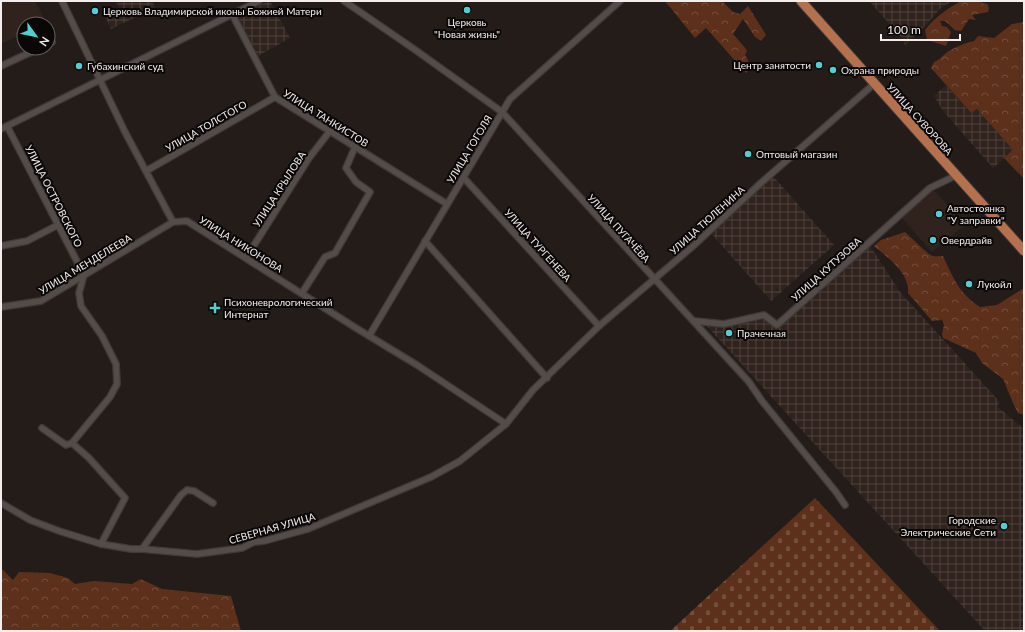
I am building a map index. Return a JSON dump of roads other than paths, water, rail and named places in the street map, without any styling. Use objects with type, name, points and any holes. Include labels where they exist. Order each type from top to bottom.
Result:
[{"type":"main road","name":"УЛИЦА СУВОРОВА","points":[[801,1],[1024,251]]},
{"type":"street","points":[[62,1],[125,132],[173,222]]},
{"type":"street","points":[[1,129],[259,1]]},
{"type":"street","name":"УЛИЦА ПУГАЧЁВА","points":[[344,1],[502,112],[749,382],[762,401],[845,505]]},
{"type":"street","name":"УЛИЦА ГОГОЛЯ","points":[[370,336],[510,99],[620,1]]},
{"type":"street","name":"УЛИЦА ТАНКИСТОВ","points":[[232,14],[275,97],[447,204]]},
{"type":"street","points":[[1,66],[23,56]]},
{"type":"street","name":"УЛИЦА ТЮЛЕНИНА","points":[[506,424],[533,390],[599,326],[655,280],[762,182],[874,84]]},
{"type":"street","name":"УЛИЦА ТОЛСТОГО","points":[[146,171],[275,97]]},
{"type":"street","name":"УЛИЦА ОСТРОВСКОГО","points":[[7,126],[84,275]]},
{"type":"street","name":"УЛИЦА КРЫЛОВА","points":[[246,258],[309,158],[330,131]]},
{"type":"street","points":[[302,293],[325,257],[335,253],[370,192],[356,182],[346,168],[355,147]]},
{"type":"street","name":"УЛИЦА КУТУЗОВА","points":[[694,321],[724,324],[764,315],[777,325],[930,188],[957,175]]},
{"type":"street","name":"УЛИЦА ТУРГЕНЕВА","points":[[463,177],[599,326]]},
{"type":"street","name":"УЛИЦА НИКОНОВА","points":[[173,222],[187,221],[417,365],[506,424]]},
{"type":"street","name":"УЛИЦА МЕНДЕЛЕЕВА","points":[[1,307],[41,301],[173,222]]},
{"type":"street","points":[[1,246],[27,241],[58,225]]},
{"type":"street","points":[[425,241],[547,378]]},
{"type":"street","points":[[42,428],[66,445],[72,443],[110,397],[117,384],[116,364],[102,336],[81,306],[79,293],[84,275]]},
{"type":"street","name":"СЕВЕРНАЯ УЛИЦА","points":[[1,503],[30,520],[101,544],[131,549],[197,554],[242,548],[254,542],[264,541],[308,529],[431,477],[460,461],[506,424]]},
{"type":"street","points":[[72,443],[89,458],[125,498],[101,544]]},
{"type":"street","points":[[142,549],[187,490],[194,491],[213,503]]},
{"type":"place","name":"Церковь \"Новая жизнь\"","points":[[467,10]]},
{"type":"place","name":"Церковь Владимирской иконы Божией Матери","points":[[95,11]]},
{"type":"place","name":"Центр занятости","points":[[819,65]]},
{"type":"place","name":"Губахинский суд","points":[[79,66]]},
{"type":"place","name":"Охрана природы","points":[[833,70]]},
{"type":"place","name":"Оптовый магазин","points":[[748,154]]},
{"type":"place","name":"Автостоянка \"У заправки\"","points":[[939,214]]},
{"type":"place","name":"Овердрайв","points":[[933,240]]},
{"type":"place","name":"Лукойл","points":[[969,284]]},
{"type":"place","name":"Психоневрологический Интернат","points":[[215,308]]},
{"type":"place","name":"Прачечная","points":[[729,333]]},
{"type":"place","name":"Городские Электрические Сети","points":[[1004,526]]}]
